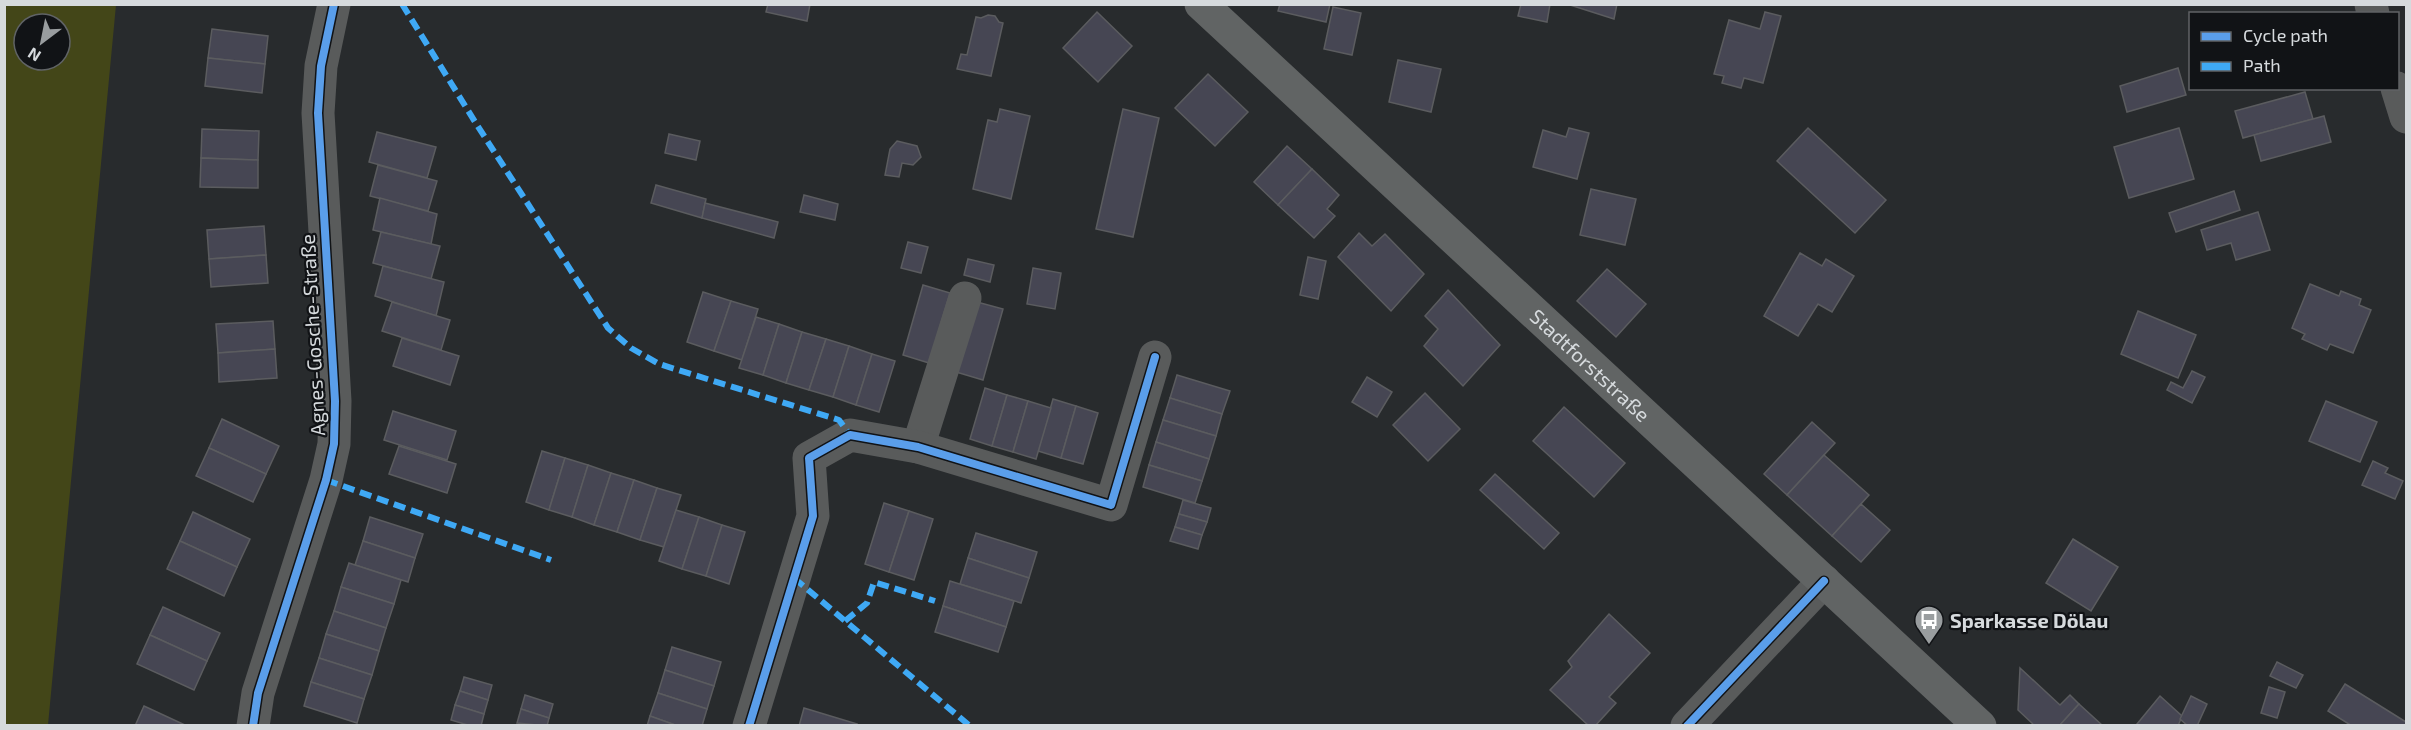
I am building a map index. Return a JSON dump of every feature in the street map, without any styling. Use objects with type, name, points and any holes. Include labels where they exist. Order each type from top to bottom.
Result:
[{"type":"main road","name":"Stadtforststraße","points":[[1201,4],[1980,726]]},
{"type":"street","name":"Agnes-Gosche-Straße","points":[[253,726],[258,693],[305,549],[334,444],[335,401],[318,112],[321,66],[334,4]]},
{"type":"street","points":[[2398,90],[2406,117]]},
{"type":"street","points":[[918,447],[965,298]]},
{"type":"street","points":[[749,726],[813,516],[809,458],[850,435],[918,447],[1111,505],[1155,357]]},
{"type":"street","points":[[1687,726],[1824,581]]},
{"type":"green space","points":[[4,5],[116,5],[48,725],[5,725]]},
{"type":"building","points":[[768,4],[810,4],[807,21],[766,12]]},
{"type":"building","points":[[1280,4],[1330,4],[1326,22],[1278,11]]},
{"type":"building","points":[[1521,4],[1550,4],[1547,22],[1518,16]]},
{"type":"building","points":[[1567,4],[1617,4],[1614,19]]},
{"type":"building","points":[[1333,7],[1361,13],[1352,55],[1324,49]]},
{"type":"building","points":[[1097,12],[1132,46],[1098,82],[1063,48]]},
{"type":"building","points":[[1765,12],[1781,16],[1763,83],[1744,78],[1741,88],[1722,83],[1724,76],[1714,74],[1729,20],[1760,29]]},
{"type":"building","points":[[988,15],[995,16],[999,22],[1003,23],[991,76],[957,69],[961,54],[967,55],[976,17],[981,18]]},
{"type":"building","points":[[212,29],[268,36],[265,64],[208,58]]},
{"type":"building","points":[[208,58],[265,64],[262,93],[205,86]]},
{"type":"building","points":[[1398,60],[1441,69],[1431,112],[1389,102]]},
{"type":"building","points":[[2178,68],[2186,95],[2127,112],[2120,86]]},
{"type":"building","points":[[1208,74],[1248,112],[1215,146],[1175,108]]},
{"type":"building","points":[[2305,92],[2313,119],[2243,138],[2235,111]]},
{"type":"building","points":[[1000,109],[1030,116],[1011,199],[973,189],[988,120],[997,122]]},
{"type":"building","points":[[1123,109],[1159,118],[1133,237],[1096,229]]},
{"type":"building","points":[[2324,116],[2331,142],[2261,161],[2254,135]]},
{"type":"building","points":[[1569,128],[1589,133],[1577,179],[1533,167],[1543,130],[1566,137]]},
{"type":"building","points":[[1808,128],[1886,200],[1855,233],[1777,161]]},
{"type":"building","points":[[2179,128],[2194,179],[2129,198],[2114,147]]},
{"type":"building","points":[[202,129],[259,131],[258,160],[201,158]]},
{"type":"building","points":[[377,132],[436,147],[427,178],[369,162]]},
{"type":"building","points":[[669,134],[700,141],[696,160],[665,153]]},
{"type":"building","points":[[897,141],[917,146],[921,157],[913,165],[902,163],[899,177],[885,175],[890,149]]},
{"type":"building","points":[[1287,146],[1312,169],[1278,205],[1254,182]]},
{"type":"building","points":[[201,158],[258,160],[258,188],[200,187]]},
{"type":"building","points":[[378,165],[437,181],[428,211],[370,196]]},
{"type":"building","points":[[1312,169],[1339,195],[1327,209],[1335,216],[1314,238],[1278,205]]},
{"type":"building","points":[[656,185],[706,199],[702,218],[651,203]]},
{"type":"building","points":[[1591,189],[1636,199],[1625,245],[1580,235]]},
{"type":"building","points":[[2234,191],[2240,210],[2176,232],[2169,213]]},
{"type":"building","points":[[804,195],[838,204],[835,220],[800,212]]},
{"type":"building","points":[[380,198],[437,214],[431,244],[373,230]]},
{"type":"building","points":[[705,203],[778,222],[774,238],[702,218]]},
{"type":"building","points":[[2258,212],[2270,250],[2236,260],[2231,243],[2207,250],[2201,230]]},
{"type":"building","points":[[264,226],[266,255],[209,259],[207,230]]},
{"type":"building","points":[[381,232],[440,246],[431,279],[373,263]]},
{"type":"building","points":[[1359,233],[1372,246],[1385,234],[1424,274],[1391,311],[1338,257]]},
{"type":"building","points":[[908,242],[928,247],[921,273],[901,268]]},
{"type":"building","points":[[1800,253],[1822,266],[1826,259],[1854,276],[1832,312],[1818,304],[1798,336],[1764,316]]},
{"type":"building","points":[[266,255],[268,283],[211,287],[209,259]]},
{"type":"building","points":[[1308,257],[1326,261],[1318,299],[1300,295]]},
{"type":"building","points":[[968,259],[994,265],[990,282],[964,275]]},
{"type":"building","points":[[383,266],[444,282],[436,316],[375,296]]},
{"type":"building","points":[[1033,268],[1061,273],[1055,309],[1027,304]]},
{"type":"building","points":[[1607,269],[1646,304],[1616,337],[1577,301]]},
{"type":"building","points":[[2310,284],[2339,296],[2341,291],[2361,299],[2359,305],[2371,310],[2353,353],[2330,344],[2327,350],[2302,339],[2305,334],[2292,328]]},
{"type":"building","points":[[923,285],[950,293],[929,363],[903,355]]},
{"type":"building","points":[[1448,290],[1500,345],[1463,386],[1424,346],[1438,329],[1425,316]]},
{"type":"building","points":[[703,292],[731,301],[714,351],[687,342]]},
{"type":"building","points":[[731,301],[758,309],[742,360],[714,351]]},
{"type":"building","points":[[392,302],[450,320],[441,350],[382,331]]},
{"type":"building","points":[[977,302],[1003,309],[983,380],[956,372]]},
{"type":"building","points":[[2138,311],[2196,335],[2178,378],[2121,354]]},
{"type":"building","points":[[756,317],[779,324],[763,375],[739,368]]},
{"type":"building","points":[[273,321],[275,349],[218,353],[216,324]]},
{"type":"building","points":[[779,324],[802,332],[786,383],[763,375]]},
{"type":"building","points":[[802,332],[826,339],[809,390],[786,383]]},
{"type":"building","points":[[402,338],[459,356],[450,385],[393,366]]},
{"type":"building","points":[[826,339],[849,346],[833,397],[809,390]]},
{"type":"building","points":[[849,346],[872,354],[856,405],[833,397]]},
{"type":"building","points":[[275,349],[277,378],[219,382],[218,353]]},
{"type":"building","points":[[872,354],[895,361],[879,412],[856,405]]},
{"type":"building","points":[[2192,371],[2205,377],[2192,403],[2167,390],[2171,382],[2183,388]]},
{"type":"building","points":[[1177,375],[1230,391],[1222,414],[1170,398]]},
{"type":"building","points":[[1367,377],[1392,392],[1377,417],[1352,402]]},
{"type":"building","points":[[985,388],[1007,395],[992,446],[970,439]]},
{"type":"building","points":[[1425,393],[1460,429],[1428,461],[1393,425]]},
{"type":"building","points":[[1007,395],[1028,401],[1013,452],[992,446]]},
{"type":"building","points":[[1170,398],[1222,414],[1216,436],[1163,420]]},
{"type":"building","points":[[1053,399],[1076,406],[1061,458],[1038,451]]},
{"type":"building","points":[[1028,401],[1051,408],[1036,459],[1013,452]]},
{"type":"building","points":[[2326,401],[2377,422],[2360,462],[2309,441]]},
{"type":"building","points":[[1076,406],[1098,413],[1083,464],[1061,458]]},
{"type":"building","points":[[1564,407],[1625,463],[1594,497],[1533,441]]},
{"type":"building","points":[[393,411],[456,431],[447,460],[384,440]]},
{"type":"building","points":[[222,419],[279,446],[266,474],[209,448]]},
{"type":"building","points":[[1163,420],[1216,436],[1209,459],[1156,442]]},
{"type":"building","points":[[1812,422],[1835,443],[1787,495],[1764,474]]},
{"type":"building","points":[[1156,442],[1209,459],[1202,481],[1149,465]]},
{"type":"building","points":[[399,446],[456,464],[447,493],[389,474]]},
{"type":"building","points":[[209,448],[266,474],[253,502],[196,476]]},
{"type":"building","points":[[542,451],[565,458],[549,510],[526,502]]},
{"type":"building","points":[[1824,455],[1869,495],[1832,536],[1787,495]]},
{"type":"building","points":[[565,458],[588,465],[572,517],[549,510]]},
{"type":"building","points":[[2373,461],[2388,468],[2385,473],[2403,481],[2395,499],[2362,485]]},
{"type":"building","points":[[588,465],[611,473],[594,525],[572,517]]},
{"type":"building","points":[[1149,465],[1202,481],[1195,503],[1143,487]]},
{"type":"building","points":[[611,473],[634,480],[617,532],[594,525]]},
{"type":"building","points":[[1495,474],[1559,533],[1544,549],[1480,490]]},
{"type":"building","points":[[634,480],[657,488],[640,540],[617,532]]},
{"type":"building","points":[[657,488],[681,495],[664,547],[640,540]]},
{"type":"building","points":[[1183,500],[1211,508],[1207,522],[1179,514]]},
{"type":"building","points":[[884,503],[909,511],[889,572],[865,564]]},
{"type":"building","points":[[1861,504],[1890,530],[1861,562],[1832,536]]},
{"type":"building","points":[[676,510],[699,517],[682,569],[659,561]]},
{"type":"building","points":[[909,511],[933,519],[914,580],[889,572]]},
{"type":"building","points":[[193,512],[250,539],[237,567],[180,541]]},
{"type":"building","points":[[1179,514],[1207,522],[1202,535],[1175,527]]},
{"type":"building","points":[[370,517],[423,534],[415,558],[363,541]]},
{"type":"building","points":[[699,517],[722,525],[706,576],[682,569]]},
{"type":"building","points":[[722,525],[745,532],[729,584],[706,576]]},
{"type":"building","points":[[1175,527],[1202,535],[1198,549],[1170,541]]},
{"type":"building","points":[[976,533],[1037,552],[1029,578],[968,558]]},
{"type":"building","points":[[2073,539],[2118,567],[2091,611],[2046,583]]},
{"type":"building","points":[[180,541],[237,567],[224,596],[167,569]]},
{"type":"building","points":[[363,541],[415,558],[408,582],[355,565]]},
{"type":"building","points":[[968,558],[1029,578],[1021,603],[960,584]]},
{"type":"building","points":[[349,563],[401,580],[394,604],[341,587]]},
{"type":"building","points":[[950,581],[1014,601],[1006,627],[943,606]]},
{"type":"building","points":[[341,587],[394,604],[386,628],[334,611]]},
{"type":"building","points":[[943,606],[1006,627],[998,652],[935,632]]},
{"type":"building","points":[[163,607],[220,633],[207,661],[150,635]]},
{"type":"building","points":[[334,611],[386,628],[379,651],[326,634]]},
{"type":"building","points":[[1609,614],[1650,653],[1609,697],[1616,703],[1595,726],[1589,726],[1550,690],[1572,667],[1568,661]]},
{"type":"building","points":[[326,634],[379,651],[372,675],[319,658]]},
{"type":"building","points":[[150,635],[207,661],[194,690],[137,664]]},
{"type":"building","points":[[672,647],[721,662],[714,686],[665,670]]},
{"type":"building","points":[[319,658],[372,675],[364,699],[311,682]]},
{"type":"building","points":[[2277,662],[2303,675],[2296,688],[2270,676]]},
{"type":"building","points":[[2020,668],[2060,705],[2070,695],[2079,704],[2059,726],[2035,726],[2018,710]]},
{"type":"building","points":[[665,670],[714,686],[707,709],[658,693]]},
{"type":"building","points":[[464,677],[492,685],[488,700],[460,691]]},
{"type":"building","points":[[311,682],[364,699],[357,723],[304,706]]},
{"type":"building","points":[[2345,684],[2406,722],[2406,726],[2352,726],[2328,711]]},
{"type":"building","points":[[2269,687],[2285,692],[2277,718],[2261,713]]},
{"type":"building","points":[[460,691],[488,700],[484,714],[455,705]]},
{"type":"building","points":[[658,693],[707,709],[702,726],[678,726],[650,716]]},
{"type":"building","points":[[525,695],[553,704],[549,718],[521,709]]},
{"type":"building","points":[[2160,696],[2182,716],[2178,726],[2139,726],[2137,724]]},
{"type":"building","points":[[2191,696],[2207,704],[2197,726],[2188,726],[2180,719]]},
{"type":"building","points":[[2079,704],[2103,726],[2059,726]]},
{"type":"building","points":[[455,705],[484,714],[481,726],[471,726],[451,720]]},
{"type":"building","points":[[144,706],[187,726],[135,726]]},
{"type":"building","points":[[804,708],[857,724],[856,726],[799,726]]},
{"type":"building","points":[[521,709],[549,718],[547,726],[517,723]]},
{"type":"building","points":[[650,716],[678,726],[647,726]]},
{"type":"marked path","points":[[402,4],[608,328],[631,348],[659,364],[839,420],[850,435]]},
{"type":"marked path","points":[[326,480],[551,560]]},
{"type":"marked path","points":[[794,578],[970,726]]},
{"type":"marked path","points":[[845,621],[867,603],[874,582],[935,601]]},
{"type":"cycle path","points":[[253,726],[258,693],[326,480],[334,444],[335,401],[318,113],[321,66],[334,4]]},
{"type":"cycle path","points":[[749,726],[813,516],[809,458],[850,435],[918,447],[1111,505],[1155,357]]},
{"type":"cycle path","points":[[1687,726],[1824,581]]},
{"type":"place","name":"Sparkasse Dölau","points":[[1929,646]]}]
